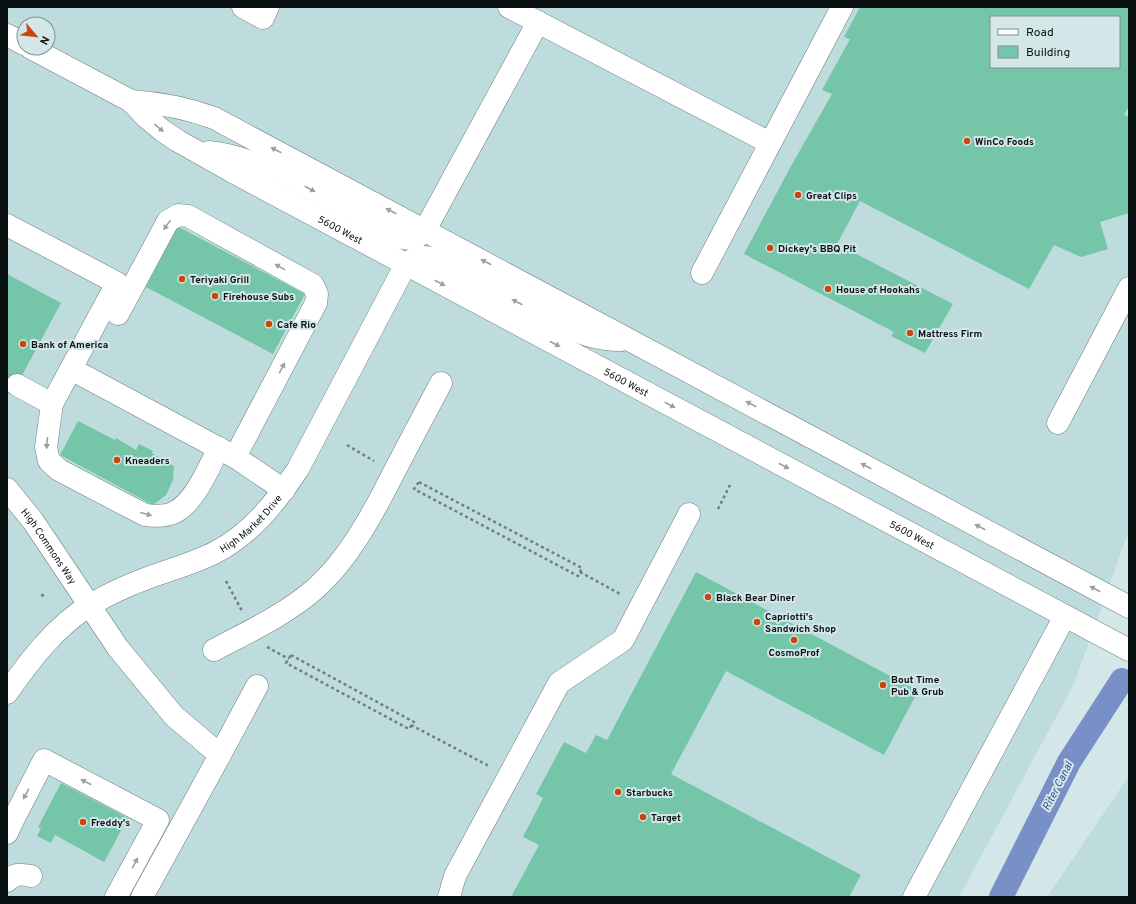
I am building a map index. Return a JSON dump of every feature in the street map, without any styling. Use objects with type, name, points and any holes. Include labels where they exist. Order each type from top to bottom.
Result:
[{"type":"main road","points":[[243,7],[262,18],[268,7]]},
{"type":"main road","points":[[509,7],[770,143]]},
{"type":"main road","points":[[702,273],[842,7]]},
{"type":"main road","points":[[194,150],[230,156],[259,164],[279,172],[402,238],[409,240],[416,238],[425,230],[538,22]]},
{"type":"main road","points":[[7,35],[16,40]]},
{"type":"main road","name":"5600 West","points":[[46,56],[131,101],[146,117],[164,131],[194,150],[1129,650]]},
{"type":"main road","name":"5600 West","points":[[131,101],[154,102],[177,106],[214,118],[632,340],[1129,607]]},
{"type":"main road","points":[[7,225],[118,283],[52,404],[46,447],[49,461],[59,470],[145,515],[160,517],[174,513],[188,503],[264,402],[316,303],[317,294],[313,286],[188,216],[178,215],[168,221],[114,322]]},
{"type":"main road","points":[[406,264],[414,258],[423,257],[438,259],[574,332],[613,340],[632,340]]},
{"type":"main road","name":"High Market Drive","points":[[7,693],[37,653],[55,633],[73,617],[90,605],[128,586],[216,552],[235,540],[268,510],[298,469],[406,264]]},
{"type":"main road","points":[[1058,423],[1129,288]]},
{"type":"main road","points":[[71,369],[227,452],[284,490]]},
{"type":"main road","points":[[214,650],[287,611],[316,589],[339,563],[358,538],[375,509],[441,383]]},
{"type":"main road","points":[[17,385],[52,404]]},
{"type":"main road","name":"High Commons Way","points":[[7,489],[33,521],[118,648],[174,716],[220,755]]},
{"type":"main road","points":[[449,897],[455,876],[559,683],[623,640],[689,514]]},
{"type":"main road","points":[[914,897],[1065,616]]},
{"type":"main road","points":[[142,897],[256,686]]},
{"type":"main road","points":[[7,833],[10,824],[44,760],[158,820],[116,897]]},
{"type":"path","points":[[347,445],[377,463]]},
{"type":"path","points":[[419,482],[582,568],[580,572],[578,576],[414,489],[419,482]]},
{"type":"path","points":[[718,509],[730,485]]},
{"type":"path","points":[[580,572],[625,596]]},
{"type":"path","points":[[226,581],[245,617]]},
{"type":"path","points":[[41,595],[47,596]]},
{"type":"path","points":[[265,646],[289,659]]},
{"type":"path","points":[[291,655],[414,722],[409,729],[286,663],[289,659],[291,655]]},
{"type":"path","points":[[411,726],[494,769]]},
{"type":"shaded area","points":[[7,7],[1129,7],[1129,530],[1074,684],[959,897],[7,897]]},
{"type":"shaded area","points":[[1129,776],[1129,897],[1047,897]]},
{"type":"building","name":"WinCo Foods","points":[[860,7],[1129,7],[1129,106],[1124,115],[1129,117],[1129,213],[1100,222],[1108,249],[1081,257],[1054,245],[1029,289],[860,201],[837,244],[953,304],[925,353],[891,336],[894,332],[744,254],[791,166],[832,94],[822,90],[850,39],[844,37]]},
{"type":"building","points":[[177,226],[305,294],[273,354],[146,287]]},
{"type":"building","name":"Bank of America","points":[[7,274],[61,303],[12,394],[7,391]]},
{"type":"building","name":"Kneaders","points":[[78,421],[115,440],[116,438],[136,450],[139,444],[153,451],[152,453],[174,466],[173,480],[166,495],[153,505],[60,455]]},
{"type":"building","points":[[696,572],[918,691],[884,755],[726,671],[671,774],[861,875],[849,897],[511,897],[539,845],[523,837],[543,798],[536,794],[564,742],[586,753],[596,735],[607,740]]},
{"type":"building","name":"Freddy's","points":[[61,783],[128,818],[104,862],[55,835],[51,843],[37,836],[41,828],[38,827]]},
{"type":"waterway","name":"Riter Canal","points":[[1001,897],[1069,762],[1122,680]]},
{"type":"place","name":"WinCo Foods","points":[[967,141]]},
{"type":"place","name":"Great Clips","points":[[798,195]]},
{"type":"place","name":"Dickey's BBQ Pit","points":[[770,248]]},
{"type":"place","name":"Teriyaki Grill","points":[[182,279]]},
{"type":"place","name":"House of Hookahs","points":[[828,289]]},
{"type":"place","name":"Firehouse Subs","points":[[215,296]]},
{"type":"place","name":"Cafe Rio","points":[[269,324]]},
{"type":"place","name":"Mattress Firm","points":[[910,333]]},
{"type":"place","name":"Bank of America","points":[[23,344]]},
{"type":"place","name":"Kneaders","points":[[117,460]]},
{"type":"place","name":"Black Bear Diner","points":[[708,597]]},
{"type":"place","name":"Capriotti's Sandwich Shop","points":[[757,622]]},
{"type":"place","name":"CosmoProf","points":[[794,640]]},
{"type":"place","name":"Bout Time Pub & Grub","points":[[883,685]]},
{"type":"place","name":"Starbucks","points":[[618,792]]},
{"type":"place","name":"Target","points":[[643,817]]},
{"type":"place","name":"Freddy's","points":[[83,822]]}]
